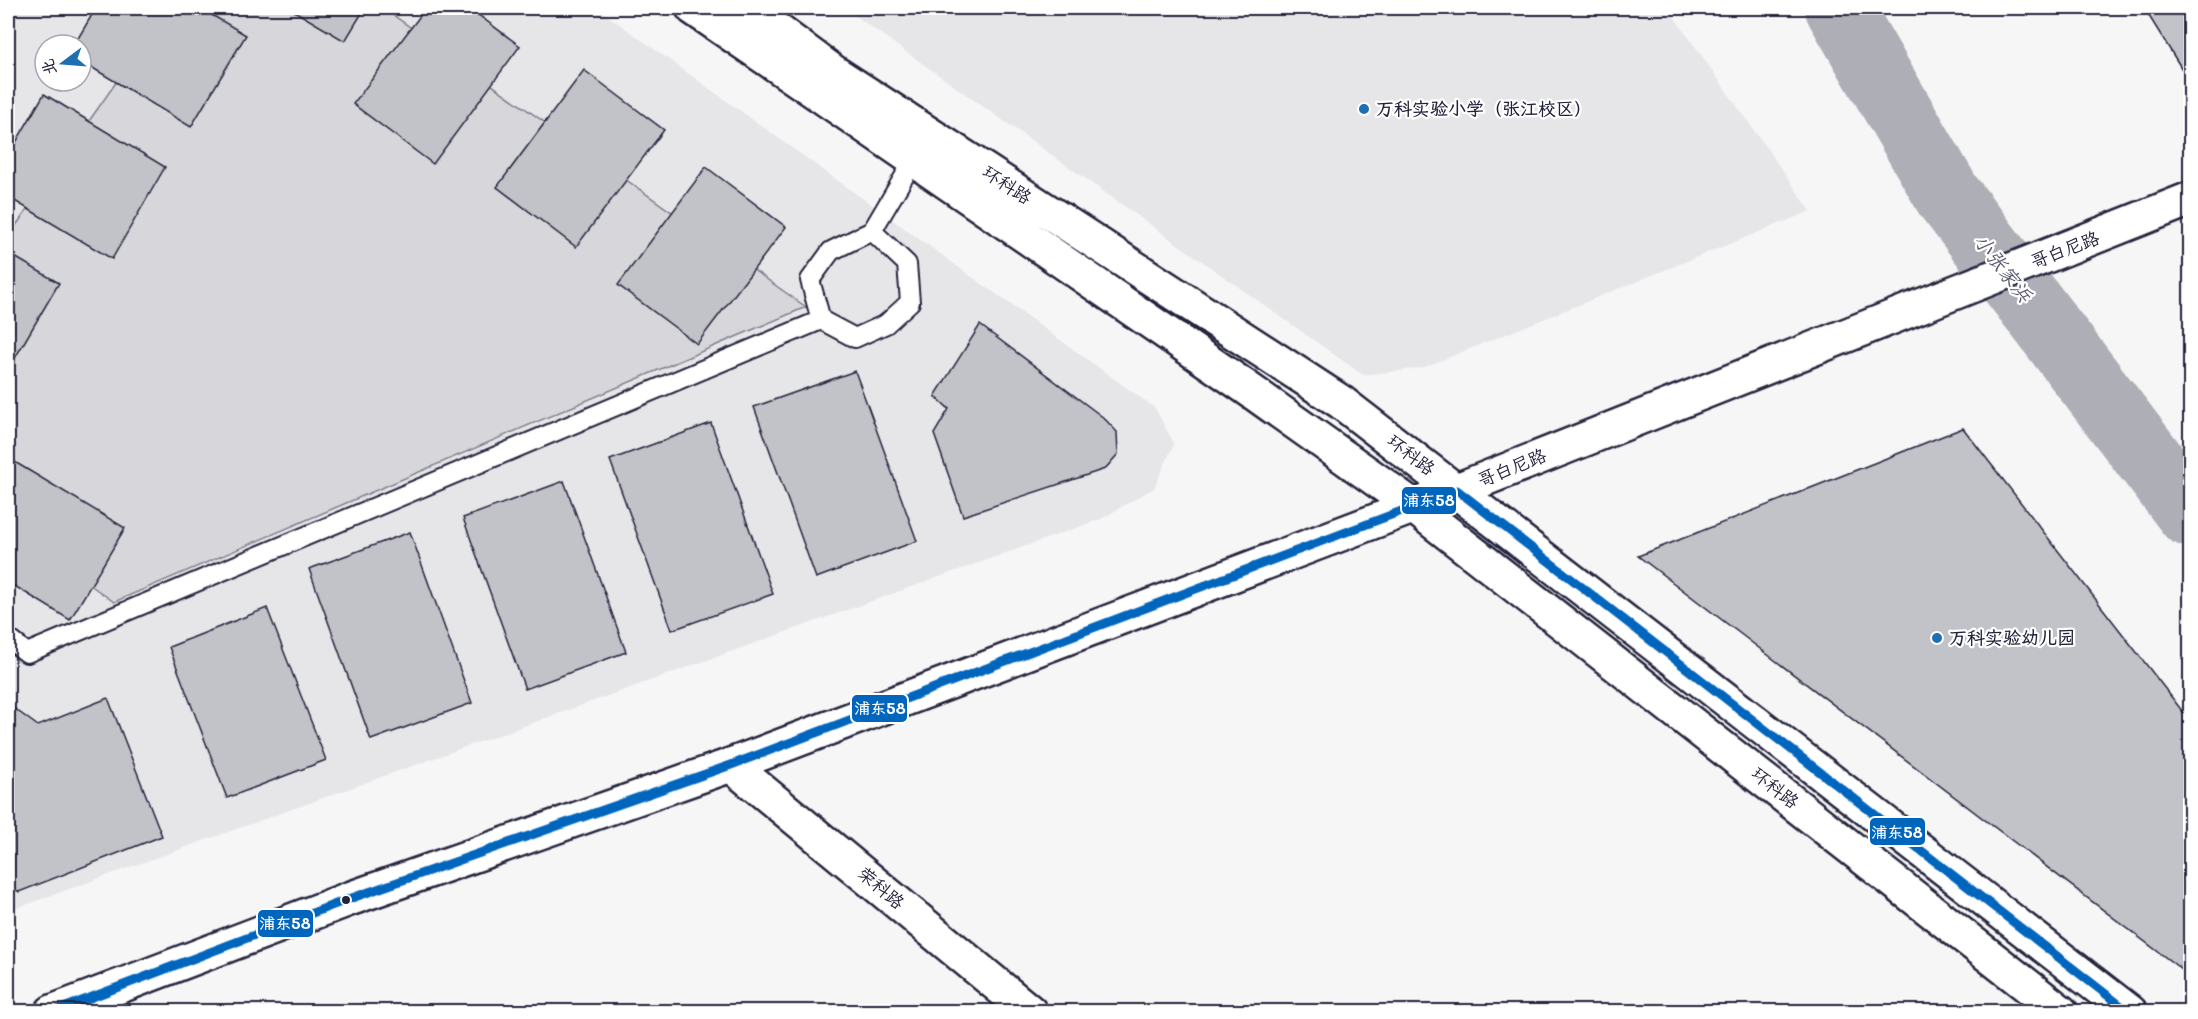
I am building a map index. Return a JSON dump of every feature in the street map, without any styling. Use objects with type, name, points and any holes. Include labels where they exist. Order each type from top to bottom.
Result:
[{"type":"street","name":"环科路","points":[[693,8],[1244,386],[1413,506],[2061,1011]]},
{"type":"street","name":"环科路","points":[[747,8],[835,73],[1341,402],[1457,490],[2119,1008]]},
{"type":"street","name":"哥白尼路","points":[[52,1011],[361,895],[731,765],[1457,490],[2178,205]]},
{"type":"street","name":"荣科路","points":[[731,765],[1030,1011]]},
{"type":"lane","points":[[872,231],[907,264],[910,302],[886,324],[855,338],[821,320],[810,280],[831,251],[872,231],[914,160]]},
{"type":"lane","points":[[8,638],[27,653],[821,320]]},
{"type":"shaded area","points":[[9,8],[597,8],[1155,408],[1174,444],[1154,488],[1101,519],[8,911]]},
{"type":"shaded area","points":[[168,8],[383,8],[806,307],[114,602],[8,526],[8,237]]},
{"type":"shaded area","name":"万科实验小学（张江校区）","points":[[844,8],[1668,8],[1811,211],[1422,368],[1363,375]]},
{"type":"building","points":[[96,8],[200,8],[246,35],[191,127],[93,68],[93,33],[81,33]]},
{"type":"building","points":[[289,8],[365,8],[345,41]]},
{"type":"building","points":[[426,8],[469,8],[520,46],[433,164],[353,104]]},
{"type":"building","points":[[2144,8],[2190,8],[2190,82]]},
{"type":"building","points":[[584,70],[664,130],[576,247],[497,187]]},
{"type":"building","points":[[44,94],[165,167],[112,259],[8,197],[8,156]]},
{"type":"building","points":[[706,167],[786,227],[697,344],[618,285]]},
{"type":"building","points":[[8,253],[59,283],[8,370]]},
{"type":"building","points":[[980,325],[1104,418],[1117,432],[1118,454],[1105,469],[963,516],[934,434],[949,409],[935,396]]},
{"type":"building","points":[[855,371],[917,541],[816,578],[754,407]]},
{"type":"building","points":[[711,423],[773,594],[672,630],[610,460]]},
{"type":"building","name":"万科实验幼儿园","points":[[1963,428],[2190,721],[2190,976],[1638,556]]},
{"type":"building","points":[[8,458],[125,528],[70,620],[8,582]]},
{"type":"building","points":[[564,481],[626,652],[525,689],[463,518]]},
{"type":"building","points":[[410,532],[472,703],[371,740],[309,569]]},
{"type":"building","points":[[267,608],[326,760],[227,798],[169,647]]},
{"type":"building","points":[[108,698],[162,836],[19,892],[8,884],[8,704],[38,726]]},
{"type":"waterway","name":"小张家浜","points":[[1839,8],[1948,196],[2190,513]]},
{"type":"transit line","name":"浦东58","points":[[53,1012],[349,899],[731,765],[1457,490],[2129,1012]]},
{"type":"place","name":"万科实验小学（张江校区）","points":[[1364,109]]},
{"type":"place","name":"万科实验幼儿园","points":[[1937,638]]}]
